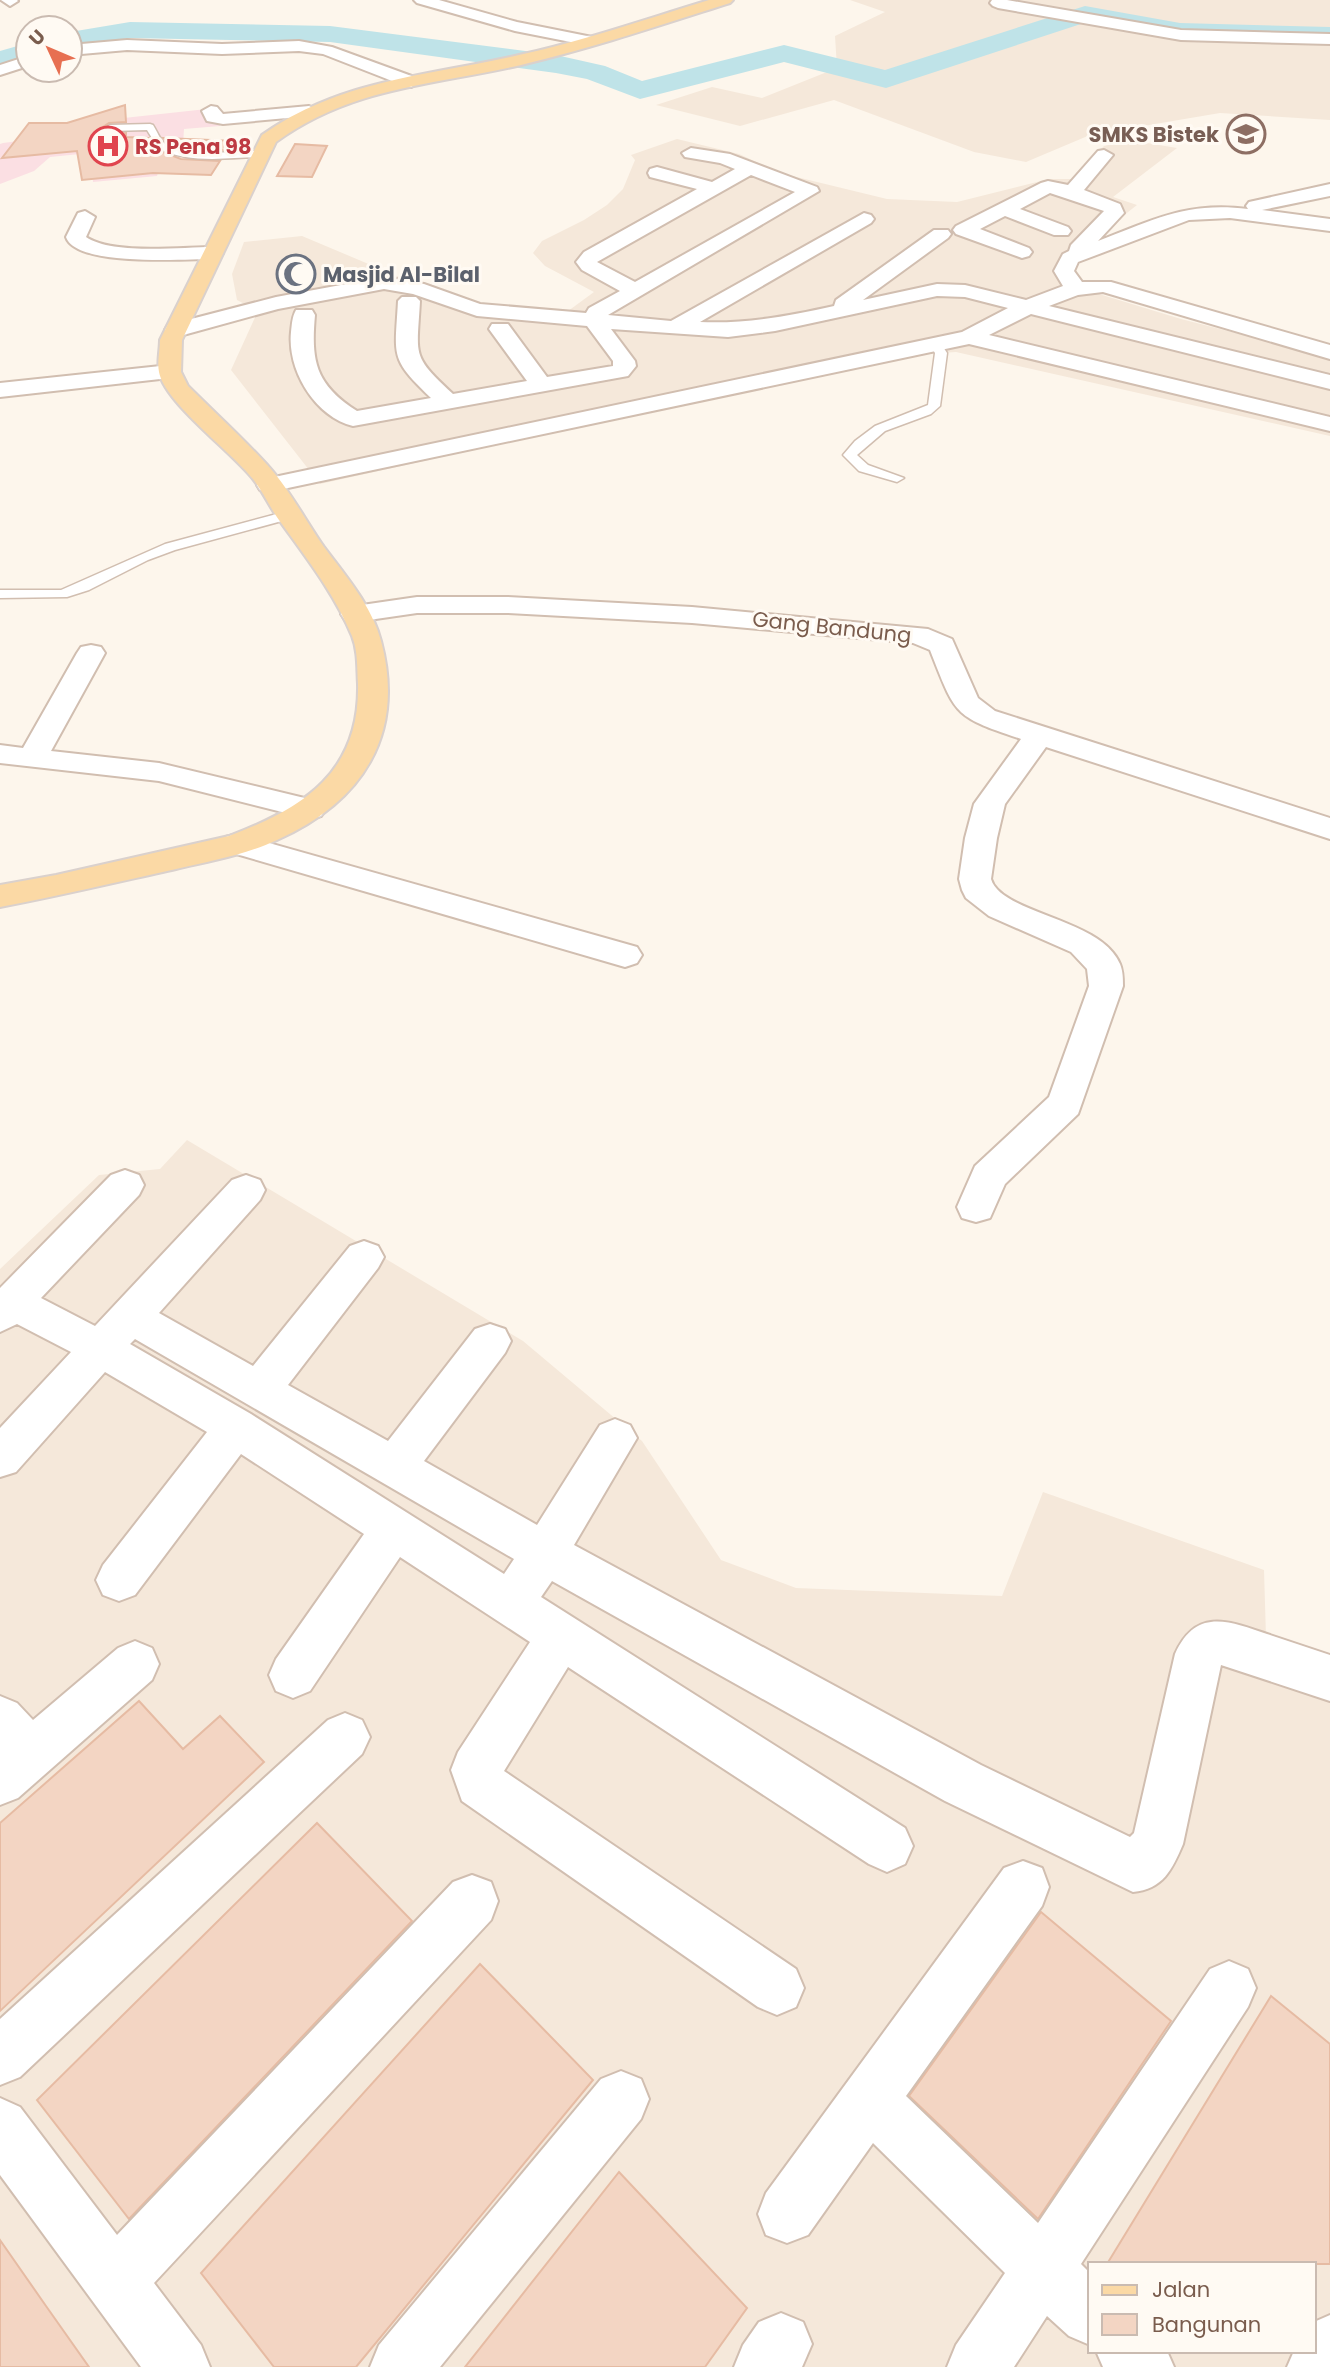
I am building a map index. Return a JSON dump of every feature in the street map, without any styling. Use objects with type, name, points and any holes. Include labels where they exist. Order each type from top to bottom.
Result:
[{"type":"main road","points":[[0,896],[56,887],[237,844],[267,833],[324,800],[345,779],[360,755],[373,710],[371,662],[367,639],[345,593],[288,515],[267,480],[178,389],[170,372],[171,340],[268,139],[310,111],[353,96],[511,53],[541,54],[725,0]]},
{"type":"street","points":[[422,0],[515,26],[591,41]]},
{"type":"street","points":[[1021,0],[1181,35],[1330,39]]},
{"type":"street","points":[[997,2],[1181,25],[1330,29]]},
{"type":"street","points":[[84,49],[114,46],[222,49],[299,46],[326,50],[411,82]]},
{"type":"street","points":[[211,111],[213,117],[223,119],[310,111]]},
{"type":"street","points":[[594,321],[597,313],[810,191],[724,158],[691,153]]},
{"type":"street","points":[[1072,192],[1104,155]]},
{"type":"street","points":[[636,291],[586,262],[592,256],[750,168]]},
{"type":"street","points":[[657,173],[713,188]]},
{"type":"street","points":[[1012,257],[963,230],[1048,187],[1072,192],[1114,208],[1114,212],[1027,304]]},
{"type":"street","points":[[1063,264],[1186,214],[1230,212],[1330,190]]},
{"type":"street","points":[[1004,209],[1061,231]]},
{"type":"street","points":[[1230,212],[1330,225]]},
{"type":"street","points":[[85,218],[76,241],[85,247],[105,251],[213,253]]},
{"type":"street","points":[[675,328],[864,219]]},
{"type":"street","points":[[833,311],[941,234]]},
{"type":"street","points":[[1063,264],[1063,271],[1075,288]]},
{"type":"street","points":[[965,291],[983,277]]},
{"type":"street","points":[[176,330],[276,303],[384,284],[417,288],[477,310],[675,328],[750,330],[937,290],[965,291],[1027,304],[1330,382]]},
{"type":"street","points":[[267,480],[977,332],[1027,304],[1075,288],[1104,286],[1330,352]]},
{"type":"street","points":[[409,301],[406,351],[412,368],[449,404]]},
{"type":"street","points":[[304,315],[302,358],[309,374],[348,417],[363,418],[620,371],[625,366],[594,321]]},
{"type":"street","points":[[500,329],[542,386]]},
{"type":"street","points":[[267,480],[952,329],[977,332],[1330,424]]},
{"type":"street","points":[[0,390],[170,372]]},
{"type":"street","name":"Gang Bandung","points":[[355,614],[417,605],[508,605],[737,618],[918,635],[945,649],[965,702],[973,710],[1039,735],[1330,829]]},
{"type":"street","points":[[32,759],[90,653]]},
{"type":"street","points":[[976,1207],[989,1176],[1065,1104],[1106,986],[1104,966],[1083,944],[1001,908],[978,890],[975,879],[981,838],[990,804],[1039,735]]},
{"type":"street","points":[[0,754],[159,772],[310,808]]},
{"type":"street","points":[[237,844],[625,956]]},
{"type":"street","points":[[6,1309],[125,1185]]},
{"type":"street","points":[[0,1458],[246,1191]]},
{"type":"street","points":[[259,1390],[363,1257]]},
{"type":"street","points":[[6,1309],[117,1333],[259,1390],[545,1553],[963,1783],[1133,1866],[1142,1865],[1157,1844],[1199,1654],[1208,1645],[1223,1642],[1330,1678]]},
{"type":"street","points":[[117,1333],[236,1427],[887,1846]]},
{"type":"street","points":[[394,1467],[489,1341]]},
{"type":"street","points":[[119,1580],[236,1427]]},
{"type":"street","points":[[510,1603],[545,1553],[615,1438]]},
{"type":"street","points":[[293,1675],[393,1529]]},
{"type":"street","points":[[561,1636],[477,1770],[480,1783],[502,1801],[777,1988]]},
{"type":"street","points":[[10,1752],[135,1664]]},
{"type":"street","points":[[0,2057],[345,1737]]},
{"type":"street","points":[[787,2214],[1023,1887]]},
{"type":"street","points":[[115,2281],[472,1900]]},
{"type":"street","points":[[978,2367],[1229,1988]]},
{"type":"street","points":[[401,2367],[621,2099]]},
{"type":"street","points":[[869,2100],[1088,2313]]},
{"type":"street","points":[[0,2127],[179,2367]]},
{"type":"street","points":[[1318,2367],[1330,2346]]},
{"type":"street","points":[[1129,2353],[1143,2367]]},
{"type":"lane","points":[[110,128],[150,127],[160,146],[172,150],[218,155],[260,154]]},
{"type":"lane","points":[[897,478],[859,466],[851,460],[850,455],[886,425],[934,406],[941,353],[934,342]]},
{"type":"lane","points":[[0,594],[62,594],[84,587],[144,556],[288,515]]},
{"type":"shaded area","points":[[850,0],[1330,0],[1330,120],[1220,113],[1090,135],[1026,162],[974,152],[834,100],[740,126],[656,105],[712,87],[762,98],[837,68],[835,36],[885,12]]},
{"type":"shaded area","name":"RS Pena 98","points":[[216,108],[220,126],[184,129],[183,145],[248,147],[230,157],[163,156],[157,176],[93,182],[92,165],[120,150],[50,157],[34,171],[0,184],[0,144],[88,132],[87,122]]},
{"type":"shaded area","points":[[677,139],[739,154],[780,173],[887,199],[957,202],[1049,179],[1072,179],[1104,146],[1129,140],[1177,148],[1113,197],[1137,205],[1062,264],[1063,283],[1181,319],[1330,359],[1330,436],[956,352],[897,356],[320,484],[231,370],[258,311],[237,300],[232,274],[244,242],[302,236],[397,276],[489,309],[564,314],[594,292],[545,266],[533,253],[542,241],[584,220],[607,205],[623,189],[635,160],[631,155]]},
{"type":"shaded area","points":[[187,1140],[523,1341],[642,1441],[721,1560],[796,1588],[1002,1596],[1043,1492],[1264,1570],[1266,1637],[1330,1657],[1330,2367],[0,2367],[0,1269],[99,1175],[160,1169]]},
{"type":"building","points":[[125,105],[126,122],[109,123],[103,127],[104,130],[110,134],[126,133],[126,137],[149,138],[157,150],[181,159],[220,161],[211,175],[153,173],[82,180],[77,151],[2,158],[29,123],[67,123]]},
{"type":"building","points":[[163,138],[234,141],[229,150],[196,150],[173,146]]},
{"type":"building","points":[[295,144],[327,146],[312,177],[277,176]]},
{"type":"building","points":[[139,1701],[183,1749],[220,1716],[264,1762],[0,2011],[0,1823]]},
{"type":"building","points":[[317,1823],[412,1921],[129,2219],[37,2100]]},
{"type":"building","points":[[1041,1912],[1171,2021],[1038,2219],[909,2096]]},
{"type":"building","points":[[480,1964],[593,2080],[356,2367],[274,2367],[201,2273]]},
{"type":"building","points":[[1271,1996],[1330,2044],[1330,2264],[1108,2262]]},
{"type":"building","points":[[619,2172],[747,2308],[705,2367],[465,2367]]},
{"type":"building","points":[[0,2240],[46,2306],[89,2367],[0,2367]]},
{"type":"waterway","points":[[84,38],[130,30],[330,34],[556,64],[595,72],[640,90],[784,53],[886,79],[1085,14],[1180,31],[1330,35]]},
{"type":"waterway","points":[[0,60],[14,56]]},
{"type":"place","name":"SMKS Bistek","points":[[1246,134]]},
{"type":"place","name":"RS Pena 98","points":[[108,146]]},
{"type":"place","name":"Masjid Al-Bilal","points":[[296,274]]}]
